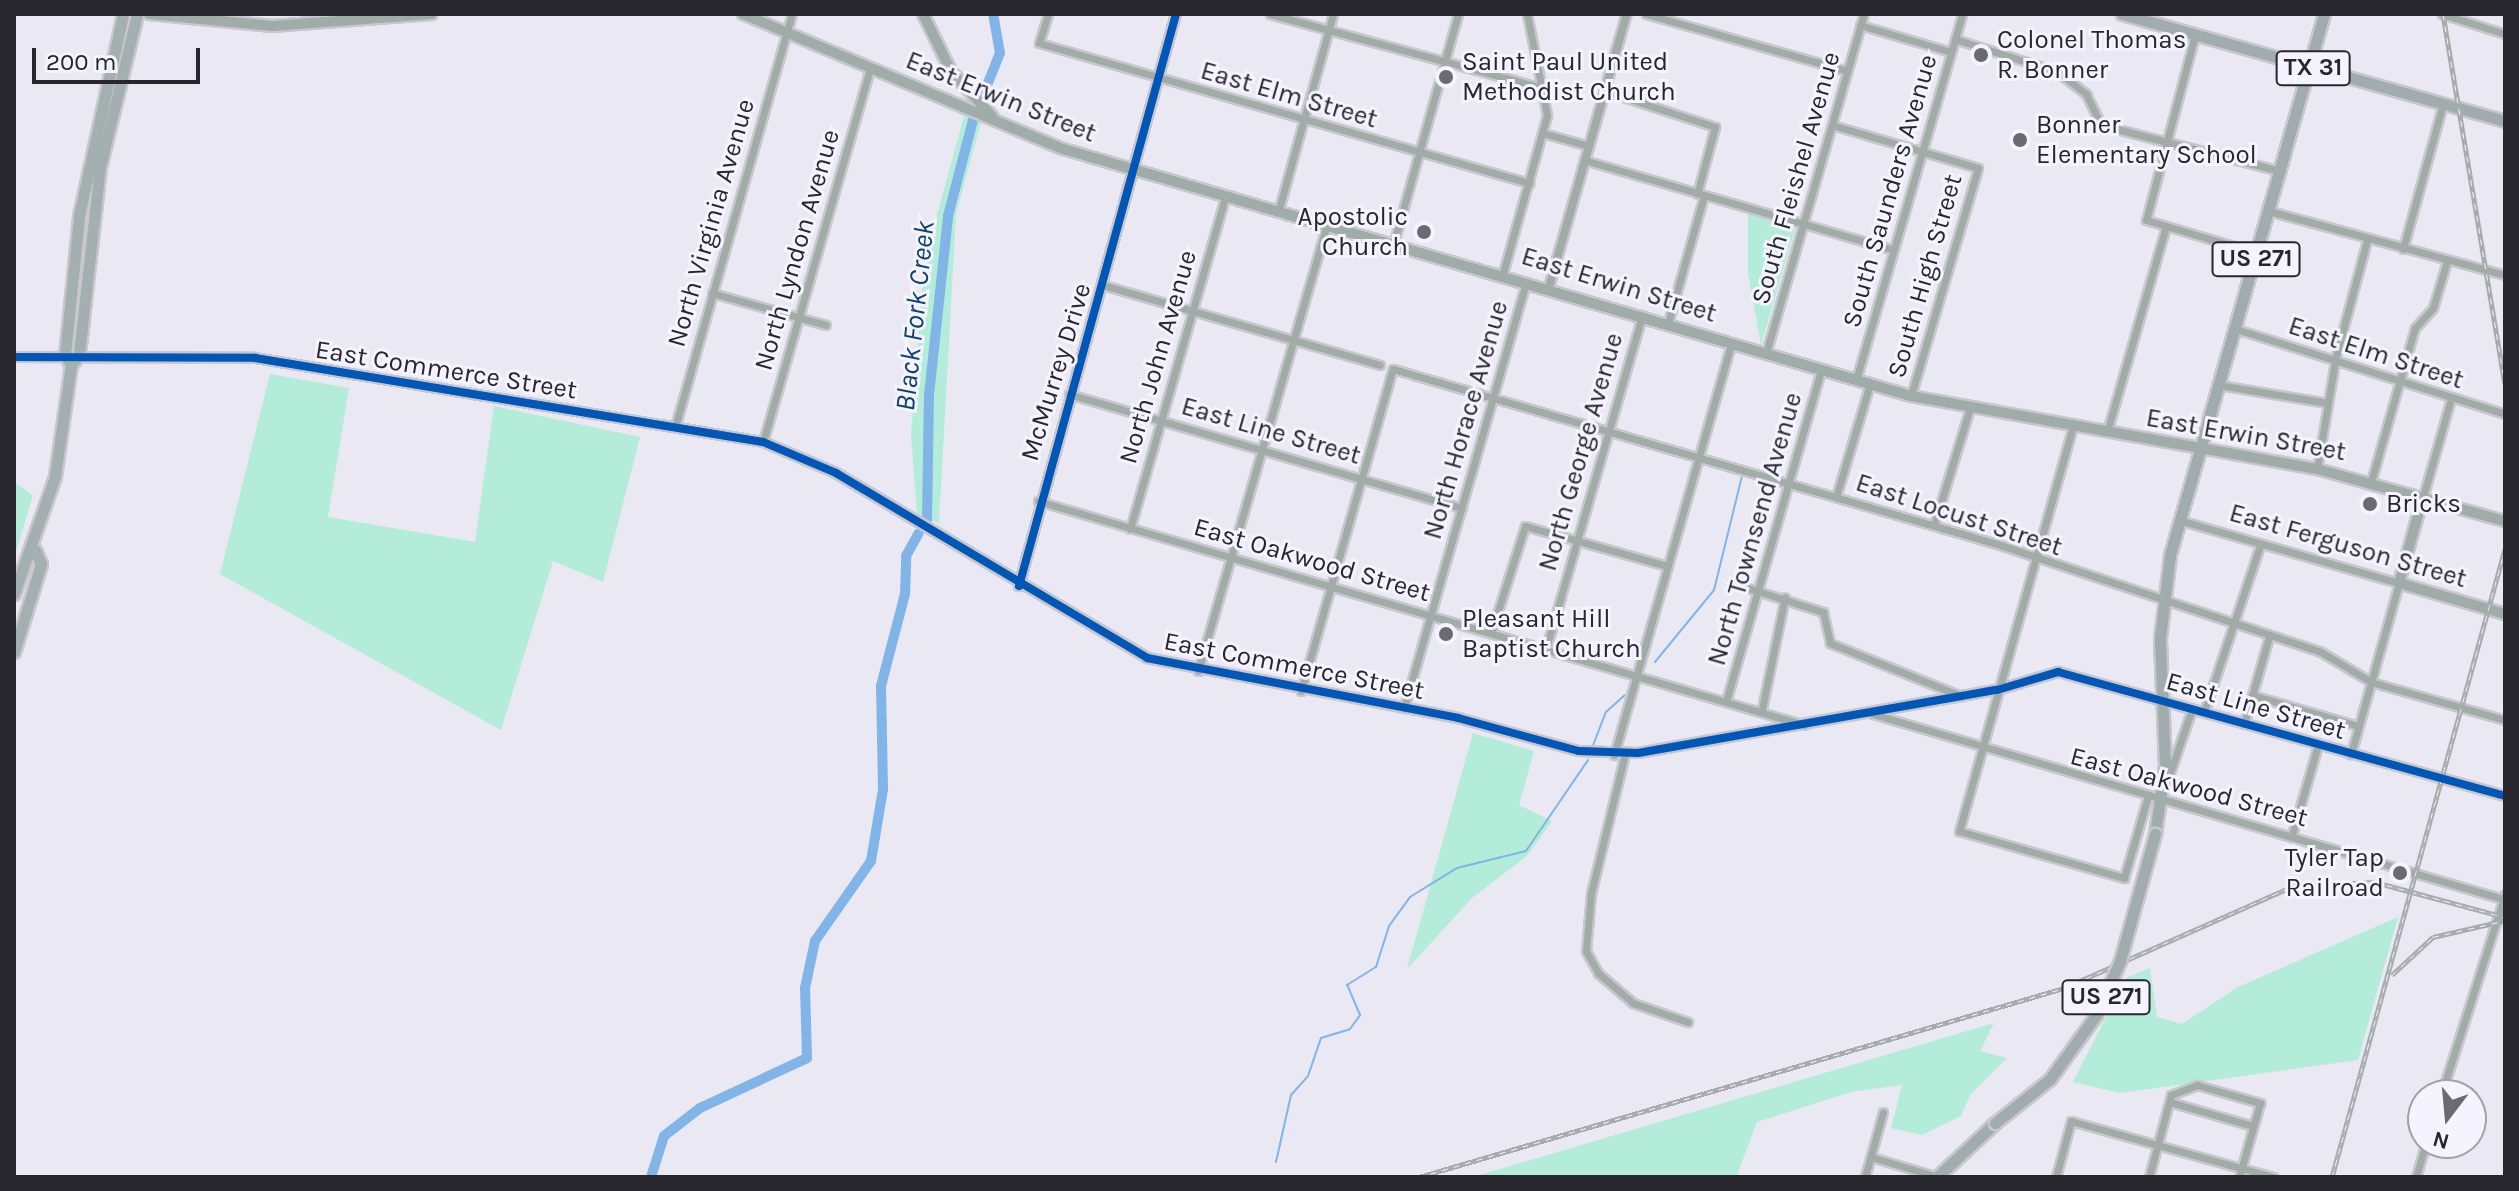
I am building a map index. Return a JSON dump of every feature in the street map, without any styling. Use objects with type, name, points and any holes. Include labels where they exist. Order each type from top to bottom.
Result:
[{"type":"highway","points":[[14,594],[25,559],[35,550],[57,468],[88,161],[123,14]]},
{"type":"highway","points":[[68,360],[79,354],[100,167],[137,14]]},
{"type":"highway","points":[[14,652],[41,564],[35,550]]},
{"type":"main road","points":[[149,14],[272,26],[432,14]]},
{"type":"main road","name":"East Erwin Street","points":[[743,14],[1003,125],[1132,169],[1503,273],[1911,396],[2317,469],[2505,521]]},
{"type":"main road","points":[[923,14],[958,81],[1003,125]]},
{"type":"main road","points":[[2309,67],[2324,14]]},
{"type":"main road","name":"TX 31","points":[[2130,15],[2505,121]]},
{"type":"main road","name":"US 271","points":[[1938,1177],[1995,1123],[2050,1079],[2103,1004],[2155,834],[2162,794],[2162,600],[2179,520],[2309,67]]},
{"type":"main road","points":[[947,100],[958,81]]},
{"type":"main road","points":[[2399,583],[2423,497]]},
{"type":"main road","name":"East Ferguson Street","points":[[2399,583],[2505,614]]},
{"type":"street","name":"North Virginia Avenue","points":[[675,427],[792,14]]},
{"type":"street","name":"East Elm Street","points":[[1048,14],[1039,43],[1529,183]]},
{"type":"street","name":"McMurrey Drive","points":[[1019,586],[1038,501],[1103,285],[1176,14]]},
{"type":"street","points":[[1270,14],[1546,89]]},
{"type":"street","points":[[1279,209],[1333,14]]},
{"type":"street","points":[[1394,242],[1458,14]]},
{"type":"street","points":[[1503,273],[1543,133],[1546,89],[1527,14]]},
{"type":"street","points":[[1549,287],[1627,14]]},
{"type":"street","points":[[1646,14],[1847,71]]},
{"type":"street","name":"South Fleishel Avenue","points":[[1766,353],[1864,14]]},
{"type":"street","name":"South Saunders Avenue","points":[[1856,380],[1962,14]]},
{"type":"street","points":[[2442,14],[2505,34]]},
{"type":"street","points":[[1860,25],[1951,52]]},
{"type":"street","points":[[2195,35],[2146,220],[2258,253]]},
{"type":"street","points":[[1955,39],[2053,69],[2086,94],[2097,123],[2280,171]]},
{"type":"street","name":"North Lyndon Avenue","points":[[763,442],[870,68]]},
{"type":"street","points":[[1605,91],[1715,127],[1668,323]]},
{"type":"street","points":[[2403,249],[2443,104]]},
{"type":"street","points":[[1832,125],[1922,151]]},
{"type":"street","points":[[1543,133],[1589,146]]},
{"type":"street","name":"South High Street","points":[[1911,396],[1978,168],[1922,151]]},
{"type":"street","points":[[1584,160],[1893,250]]},
{"type":"street","name":"North John Avenue","points":[[1130,529],[1226,195]]},
{"type":"street","points":[[2269,211],[2505,275]]},
{"type":"street","points":[[1198,672],[1327,224]]},
{"type":"street","points":[[2107,432],[2166,226]]},
{"type":"street","points":[[2317,469],[2334,364],[2367,240]]},
{"type":"street","points":[[2371,482],[2398,383],[2447,261]]},
{"type":"street","name":"North Horace Avenue","points":[[1404,708],[1526,280]]},
{"type":"street","points":[[1103,285],[1380,365]]},
{"type":"street","points":[[712,293],[826,325]]},
{"type":"street","name":"North George Avenue","points":[[1547,645],[1642,315]]},
{"type":"street","name":"East Elm Street","points":[[2236,329],[2334,364],[2505,414]]},
{"type":"street","points":[[1614,755],[1731,343]]},
{"type":"street","name":"East Commerce Street","points":[[79,354],[255,358],[763,442],[827,468],[1019,586],[1147,658],[1198,672],[1404,708],[1614,755],[1997,690]]},
{"type":"street","points":[[14,357],[68,360]]},
{"type":"street","name":"East Locust Street","points":[[1360,478],[1393,369],[1934,525],[2162,600],[2237,621],[2269,637],[2328,655],[2371,682],[2505,720]]},
{"type":"street","name":"North Townsend Avenue","points":[[1727,698],[1821,370]]},
{"type":"street","points":[[1836,497],[1870,384]]},
{"type":"street","points":[[2219,385],[2328,403]]},
{"type":"street","name":"East Line Street","points":[[1069,394],[1462,508]]},
{"type":"street","points":[[2423,497],[2451,399]]},
{"type":"street","points":[[1934,525],[1970,408]]},
{"type":"street","points":[[2073,426],[1997,690],[1960,834],[2125,877],[2148,796]]},
{"type":"street","points":[[1301,691],[1360,478]]},
{"type":"street","name":"East Oakwood Street","points":[[1038,501],[1329,587],[1636,671],[1804,725]]},
{"type":"street","name":"East Ferguson Street","points":[[2179,520],[2399,583]]},
{"type":"street","points":[[1492,630],[1525,526],[1667,566]]},
{"type":"street","points":[[2204,712],[2261,543]]},
{"type":"street","points":[[1732,583],[1785,597],[1823,612],[1830,643],[1961,696]]},
{"type":"street","points":[[2351,754],[2399,583]]},
{"type":"street","points":[[1762,709],[1785,597]]},
{"type":"street","points":[[2244,724],[2269,637]]},
{"type":"street","name":"East Line Street","points":[[1997,690],[2058,672],[2505,796]]},
{"type":"street","points":[[2252,695],[2358,726]]},
{"type":"street","points":[[2162,794],[2192,709]]},
{"type":"street","name":"East Oakwood Street","points":[[1866,712],[1981,751],[2148,796],[2162,794],[2504,896]]},
{"type":"street","points":[[2292,835],[2318,745]]},
{"type":"street","points":[[1625,754],[1591,893],[1586,951],[1598,973],[1633,1003],[1688,1022]]},
{"type":"street","points":[[2446,1079],[2504,896]]},
{"type":"street","points":[[2149,1177],[2170,1102],[2197,1085],[2260,1103],[2239,1177]]},
{"type":"street","points":[[2170,1102],[2253,1126]]},
{"type":"street","points":[[1865,1177],[1883,1112]]},
{"type":"street","points":[[2056,1177],[2071,1121],[2273,1177]]},
{"type":"street","points":[[1871,1157],[1938,1177]]},
{"type":"green space","points":[[964,116],[981,123],[956,214],[939,523],[917,515],[911,434],[924,263]]},
{"type":"green space","points":[[1748,213],[1795,229],[1761,345],[1748,273]]},
{"type":"green space","points":[[270,374],[349,388],[328,517],[475,542],[494,406],[640,437],[603,582],[553,561],[501,730],[220,574]]},
{"type":"green space","points":[[14,482],[33,495],[14,558]]},
{"type":"green space","points":[[1473,733],[1534,751],[1519,805],[1552,821],[1527,856],[1472,898],[1407,969]]},
{"type":"green space","points":[[2398,917],[2358,1060],[2120,1093],[2073,1082],[2126,978],[2150,968],[2157,1017],[2182,1024],[2238,987]]},
{"type":"green space","points":[[1994,1023],[1980,1051],[2007,1058],[1970,1095],[1961,1116],[1922,1135],[1891,1128],[1902,1085],[1851,1092],[1757,1122],[1737,1175],[1473,1177]]},
{"type":"waterway","name":"Black Fork Creek","points":[[982,98],[1000,53],[993,14]]},
{"type":"waterway","name":"Black Fork Creek","points":[[927,520],[929,395],[948,216],[973,120]]},
{"type":"waterway","points":[[1655,662],[1714,590],[1742,476]]},
{"type":"waterway","name":"Black Fork Creek","points":[[651,1177],[664,1136],[700,1108],[807,1058],[805,988],[815,941],[871,861],[883,789],[881,686],[905,594],[906,556],[919,533]]},
{"type":"waterway","points":[[1592,748],[1606,712],[1625,695]]},
{"type":"waterway","points":[[1276,1162],[1291,1095],[1308,1076],[1321,1038],[1350,1029],[1360,1015],[1347,985],[1376,967],[1389,926],[1410,897],[1457,868],[1526,851],[1588,760]]},
{"type":"railway","points":[[2443,14],[2505,383]]},
{"type":"railway","points":[[2332,1177],[2505,549]]},
{"type":"railway","points":[[1419,1177],[2064,988],[2293,886],[2375,882],[2505,917]]},
{"type":"railway","points":[[2392,975],[2433,937],[2503,921]]},
{"type":"cycle path","points":[[1019,586],[1176,14]]},
{"type":"cycle path","points":[[14,357],[255,358],[763,442],[836,473],[1147,658],[1458,718],[1579,751],[1638,753],[1997,690],[2058,672],[2505,796]]},
{"type":"place","name":"Colonel Thomas R. Bonner","points":[[1981,55]]},
{"type":"place","name":"Saint Paul United Methodist Church","points":[[1446,77]]},
{"type":"place","name":"Bonner Elementary School","points":[[2020,140]]},
{"type":"place","name":"Apostolic Church","points":[[1424,232]]},
{"type":"place","name":"Bricks","points":[[2370,504]]},
{"type":"place","name":"Pleasant Hill Baptist Church","points":[[1446,634]]},
{"type":"place","name":"Tyler Tap Railroad","points":[[2400,873]]}]
